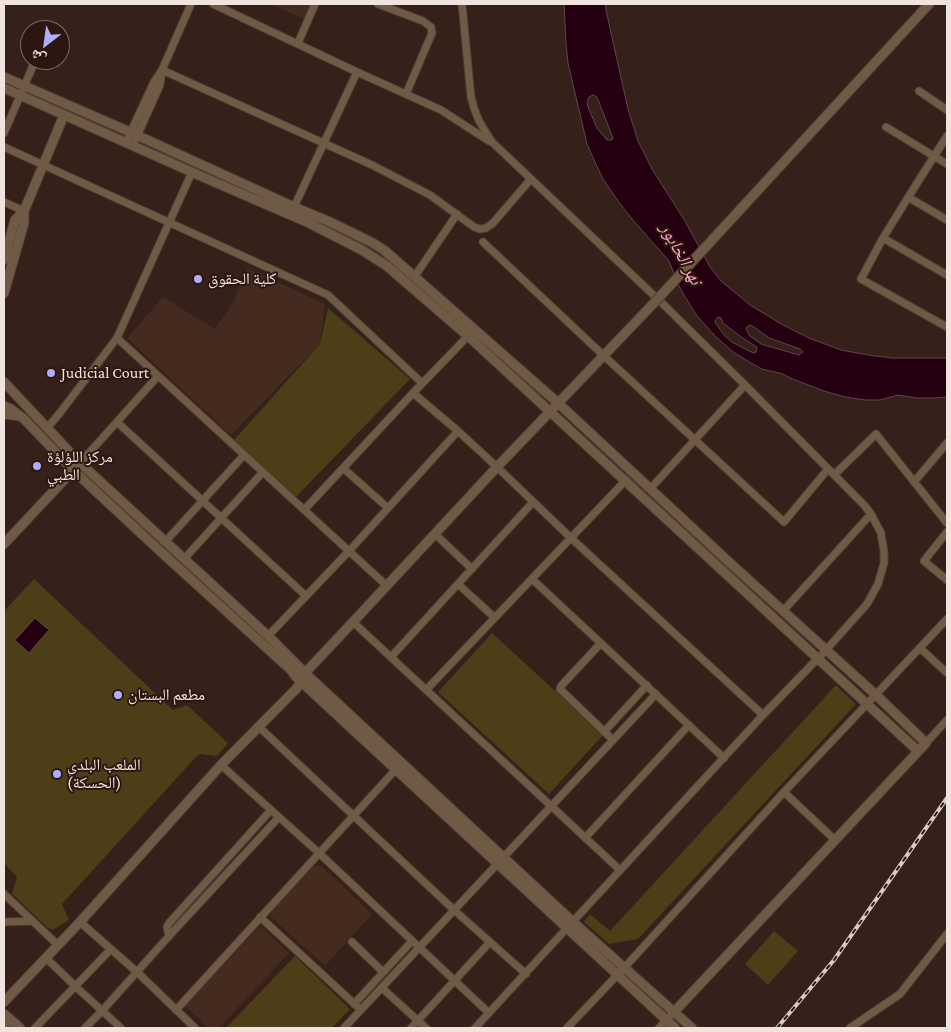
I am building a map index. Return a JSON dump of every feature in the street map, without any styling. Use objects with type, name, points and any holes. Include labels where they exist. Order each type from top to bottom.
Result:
[{"type":"street","points":[[130,144],[160,86],[162,70],[192,4]]},
{"type":"street","points":[[213,4],[454,117],[492,142],[530,180],[633,274],[864,505],[871,514],[884,542],[884,563],[878,584],[867,604],[475,1028]]},
{"type":"street","points":[[298,43],[316,4]]},
{"type":"street","points":[[378,4],[423,21],[431,28],[432,34],[406,94]]},
{"type":"street","points":[[462,4],[471,98],[479,120],[492,142]]},
{"type":"street","points":[[4,1002],[80,922],[221,765],[297,688],[303,677],[353,622],[737,213],[929,4]]},
{"type":"street","points":[[4,133],[30,70]]},
{"type":"street","points":[[162,70],[372,164],[439,200],[474,227],[480,229],[486,228],[493,223],[530,180]]},
{"type":"street","points":[[294,207],[357,72]]},
{"type":"street","points":[[4,77],[330,222],[384,250],[415,276],[550,411],[918,751]]},
{"type":"street","points":[[4,88],[306,222],[382,262],[472,332],[558,403],[926,743]]},
{"type":"street","points":[[919,91],[947,110]]},
{"type":"street","points":[[4,293],[24,223],[24,211],[64,115]]},
{"type":"street","points":[[886,127],[947,164]]},
{"type":"street","points":[[947,136],[883,238],[861,279],[947,327]]},
{"type":"street","points":[[4,147],[328,296],[422,383]]},
{"type":"street","points":[[47,428],[116,338],[192,172]]},
{"type":"street","points":[[908,197],[947,220]]},
{"type":"street","points":[[4,202],[24,211]]},
{"type":"street","points":[[4,260],[15,220],[24,211]]},
{"type":"street","points":[[415,276],[457,214]]},
{"type":"street","points":[[883,238],[947,275]]},
{"type":"street","points":[[483,242],[784,522],[831,472],[876,434],[947,523]]},
{"type":"street","points":[[304,510],[472,332]]},
{"type":"street","points":[[116,338],[387,586]]},
{"type":"street","points":[[4,544],[77,467],[158,376]]},
{"type":"street","points":[[4,382],[47,428],[77,467],[160,551],[291,670],[303,677]]},
{"type":"street","points":[[650,489],[745,385]]},
{"type":"street","points":[[413,393],[458,431],[570,538],[763,716]]},
{"type":"street","points":[[4,406],[12,409],[24,419],[165,542],[268,636],[303,677],[570,925],[617,975],[674,1028]]},
{"type":"street","points":[[4,414],[24,419]]},
{"type":"street","points":[[117,422],[306,596]]},
{"type":"street","points":[[268,636],[349,551],[458,431]]},
{"type":"street","points":[[914,482],[947,444]]},
{"type":"street","points":[[165,542],[244,455]]},
{"type":"street","points":[[343,468],[388,508]]},
{"type":"street","points":[[184,559],[263,472]]},
{"type":"street","points":[[426,690],[626,480]]},
{"type":"street","points":[[391,657],[533,502]]},
{"type":"street","points":[[783,611],[871,514]]},
{"type":"street","points":[[947,532],[924,561],[947,580]]},
{"type":"street","points":[[435,534],[472,569]]},
{"type":"street","points":[[532,579],[724,758]]},
{"type":"street","points":[[458,584],[495,618]]},
{"type":"street","points":[[567,1028],[784,792],[947,619]]},
{"type":"street","points":[[353,622],[620,870]]},
{"type":"street","points":[[601,643],[560,689],[613,740]]},
{"type":"street","points":[[920,648],[947,673]]},
{"type":"street","points":[[604,732],[647,685]]},
{"type":"street","points":[[344,1028],[656,694]]},
{"type":"street","points":[[659,1028],[947,720]]},
{"type":"street","points":[[585,838],[689,725]]},
{"type":"street","points":[[258,726],[454,910],[526,974]]},
{"type":"street","points":[[221,765],[319,853],[489,1013]]},
{"type":"street","points":[[176,1010],[398,766]]},
{"type":"street","points":[[784,792],[835,840]]},
{"type":"street","points":[[169,936],[167,928],[169,923],[271,810]]},
{"type":"street","points":[[85,1028],[279,817]]},
{"type":"street","points":[[4,894],[58,945]]},
{"type":"street","points":[[260,917],[361,1010]]},
{"type":"street","points":[[4,922],[32,921]]},
{"type":"street","points":[[80,922],[137,972],[195,1028]]},
{"type":"street","points":[[570,925],[625,967],[692,1028]]},
{"type":"street","points":[[850,1028],[900,994],[947,934]]},
{"type":"street","points":[[354,1004],[412,941]]},
{"type":"street","points":[[352,942],[383,972]]},
{"type":"street","points":[[411,1028],[490,942]]},
{"type":"street","points":[[35,1028],[111,949]]},
{"type":"street","points":[[46,958],[121,1028]]},
{"type":"street","points":[[382,988],[426,1028]]},
{"type":"street","points":[[4,1014],[20,1028]]},
{"type":"shaded area","points":[[271,4],[311,4],[304,19]]},
{"type":"shaded area","points":[[247,268],[325,304],[320,344],[231,435],[127,338],[163,297],[215,329],[234,301]]},
{"type":"shaded area","points":[[328,308],[410,379],[296,497],[234,440],[320,344]]},
{"type":"shaded area","points":[[34,579],[173,710],[187,705],[228,743],[217,756],[200,754],[195,758],[62,904],[69,920],[53,930],[48,928],[12,894],[17,877],[4,863],[4,611]]},
{"type":"shaded area","points":[[492,633],[603,735],[549,794],[438,692]]},
{"type":"shaded area","points":[[836,685],[856,704],[638,939],[609,944],[584,922],[590,914],[610,931]]},
{"type":"shaded area","points":[[314,866],[321,866],[372,914],[325,966],[271,917],[272,909]]},
{"type":"shaded area","points":[[260,926],[289,953],[219,1028],[209,1028],[185,1006]]},
{"type":"shaded area","points":[[774,931],[798,951],[768,985],[745,964]]},
{"type":"shaded area","points":[[295,956],[350,1009],[332,1028],[226,1028]]},
{"type":"water","name":"نهر الخابور","points":[[564,4],[606,4],[628,109],[638,141],[652,169],[685,221],[710,267],[721,281],[750,305],[783,325],[809,338],[841,350],[892,358],[947,358],[947,397],[917,398],[898,395],[880,400],[865,400],[845,397],[824,391],[783,374],[762,369],[733,352],[715,336],[697,316],[684,295],[669,261],[632,219],[603,179],[587,144],[568,63]],"holes":[[[593,95],[597,97],[613,138],[612,140],[607,140],[597,128],[588,107],[589,97]],[[718,317],[721,318],[723,323],[757,347],[756,352],[749,351],[732,342],[725,336],[715,321]],[[750,325],[769,338],[800,349],[803,352],[799,355],[761,344],[750,336],[746,329]]]},
{"type":"water","points":[[35,618],[49,630],[29,653],[15,640]]},
{"type":"railway","points":[[777,1028],[834,960],[947,798]]},
{"type":"place","name":"كلية الحقوق","points":[[198,279]]},
{"type":"place","name":"Judicial Court","points":[[51,373]]},
{"type":"place","name":"مركز اللؤلؤة الطبي","points":[[37,466]]},
{"type":"place","name":"مطعم البستان","points":[[118,695]]},
{"type":"place","name":"الملعب البلدي (الحسكة)","points":[[57,774]]}]
